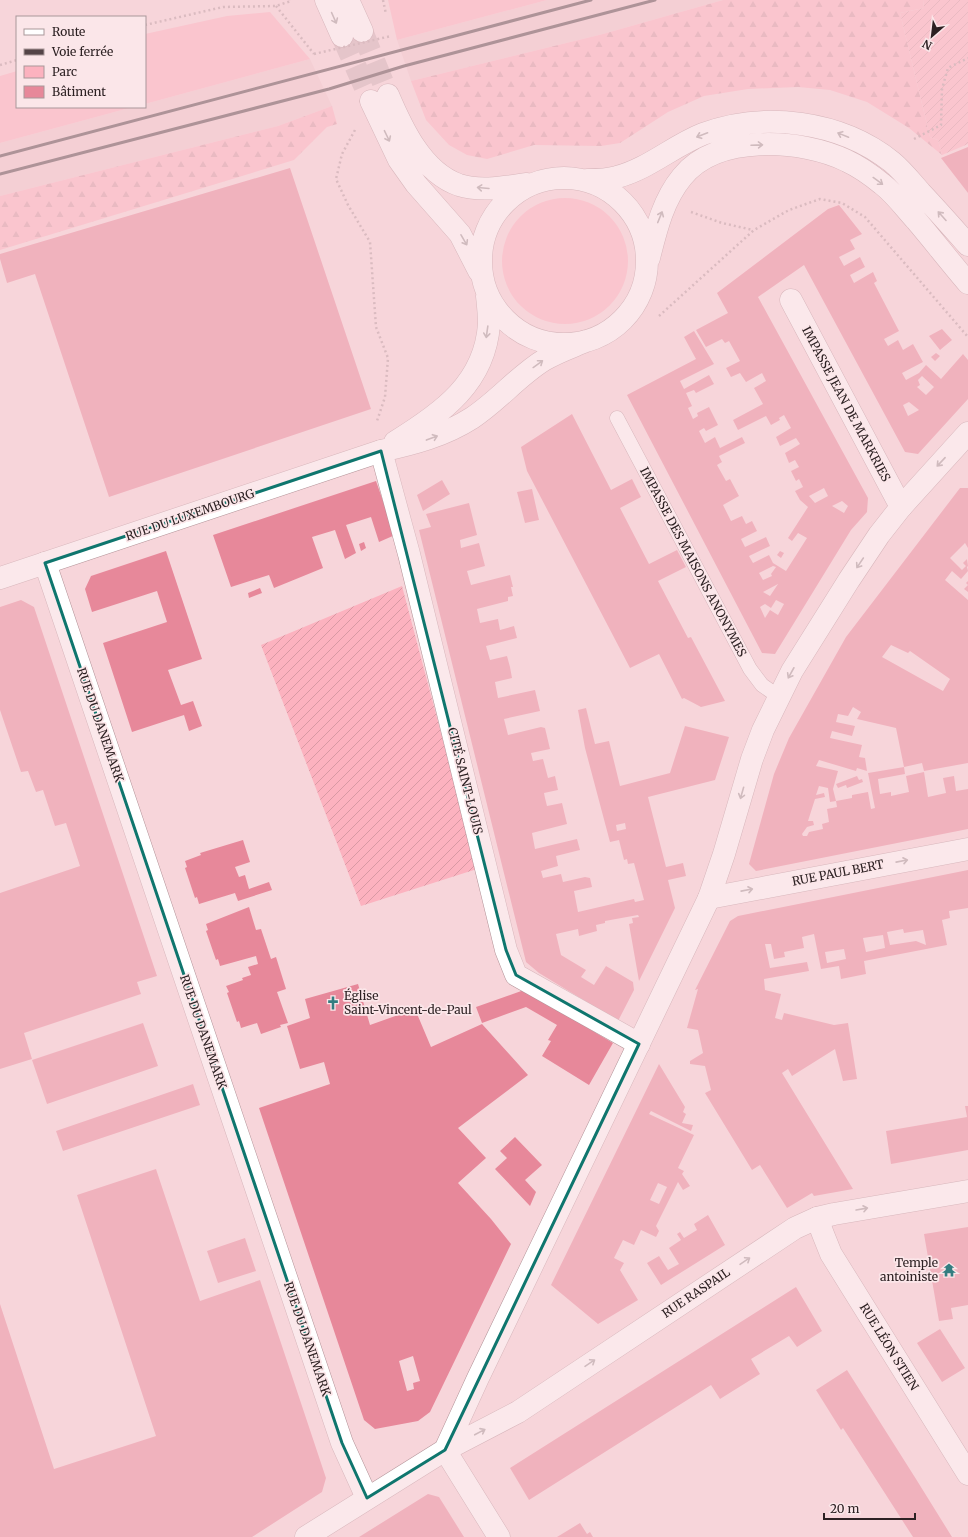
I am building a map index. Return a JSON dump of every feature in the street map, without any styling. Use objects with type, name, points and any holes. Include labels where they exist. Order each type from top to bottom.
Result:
[{"type":"street","points":[[326,0],[352,34],[348,0]]},
{"type":"street","points":[[647,268],[644,238],[631,212],[622,201],[611,192],[598,185],[585,181],[564,178],[492,189],[459,185],[446,178],[432,167],[420,154],[380,98],[398,160],[416,184],[460,234],[485,286],[492,305],[512,327],[528,336],[544,342],[568,344],[586,341],[608,332],[630,312],[641,292],[647,268],[658,223],[673,190],[683,176],[696,163],[713,154],[730,148],[774,144],[804,148],[846,160],[884,185],[902,203],[968,283]]},
{"type":"street","points":[[585,181],[604,180],[630,173],[660,158],[681,144],[703,134],[726,127],[751,123],[773,122],[803,124],[830,130],[857,140],[877,151],[893,163],[907,177],[968,245]]},
{"type":"street","name":"RUE DU LUXEMBOURG","points":[[381,451],[443,409],[456,398],[476,371],[482,357],[489,323],[485,286],[480,266],[482,244],[486,231],[492,218],[511,196],[536,182]]},
{"type":"street","name":"IMPASSE JEAN DE MARKRIES","points":[[791,300],[901,507]]},
{"type":"street","name":"RUE DU LUXEMBOURG","points":[[0,578],[381,451],[413,444],[434,437],[456,428],[489,406],[519,379],[544,360],[586,341]]},
{"type":"street","points":[[499,1537],[445,1450],[709,898],[724,854],[752,759],[763,730],[792,671],[879,534],[901,507],[966,441]]},
{"type":"street","name":"CITÉ SAINT-LOUIS","points":[[381,451],[409,554],[506,950],[516,975],[639,1044]]},
{"type":"street","name":"RUE DU DANEMARK","points":[[45,563],[342,1443],[368,1498]]},
{"type":"street","name":"RUE PAUL BERT","points":[[709,898],[968,849]]},
{"type":"street","name":"RUE RASPAIL","points":[[306,1537],[445,1450],[518,1412],[795,1228],[817,1218],[968,1191]]},
{"type":"street","name":"RUE LÉON STIEN","points":[[817,1218],[831,1254],[968,1474]]},
{"type":"lane","name":"IMPASSE DES MAISONS ANONYMES","points":[[617,418],[750,669],[762,685],[779,698]]},
{"type":"path","points":[[146,25],[223,7],[276,6],[291,1],[290,0]]},
{"type":"path","points":[[276,6],[314,54],[391,36]]},
{"type":"path","points":[[914,139],[940,125],[942,89],[948,68],[968,58]]},
{"type":"path","points":[[0,65],[16,60]]},
{"type":"path","points":[[356,129],[342,154],[336,179],[348,205],[370,242],[376,327],[388,358],[385,397],[377,423],[360,458]]},
{"type":"path","points":[[658,316],[754,230],[789,210],[820,199],[842,203],[864,217],[968,337]]},
{"type":"highlighted area","points":[[381,451],[506,950],[516,975],[639,1044],[445,1450],[367,1498],[342,1443],[45,563]]},
{"type":"shaded area","points":[[547,0],[723,0],[603,34],[411,81],[397,40]]},
{"type":"shaded area","points":[[310,59],[332,106],[278,126],[0,196],[0,143],[129,108],[146,108],[146,104]]},
{"type":"green space","points":[[388,0],[547,0],[397,40]]},
{"type":"green space","points":[[723,0],[923,0],[924,8],[900,13],[930,137],[938,140],[942,155],[909,128],[867,102],[830,90],[798,87],[748,89],[704,96],[668,112],[620,143],[601,146],[534,145],[487,159],[467,155],[449,145],[426,120],[411,81],[603,34]]},
{"type":"green space","points":[[923,0],[968,0],[968,144],[942,155],[938,140],[930,137],[900,13],[924,8]]},
{"type":"green space","points":[[270,12],[310,59],[146,104],[146,34],[227,16]]},
{"type":"green space","points":[[16,71],[16,108],[129,108],[0,143],[0,76]]},
{"type":"green space","points":[[332,106],[337,124],[327,127],[294,160],[0,250],[0,196],[278,126]]},
{"type":"green space","points":[[565,198],[577,199],[589,203],[600,209],[613,221],[623,237],[627,249],[627,273],[623,285],[617,296],[605,309],[589,319],[577,323],[565,324],[553,323],[541,319],[530,313],[517,301],[507,285],[503,273],[502,261],[503,249],[507,237],[513,226],[525,213],[541,203],[553,199]]},
{"type":"green space","points":[[402,586],[477,869],[361,906],[261,645]]},
{"type":"building","points":[[968,147],[968,193],[941,158]]},
{"type":"building","points":[[290,168],[371,409],[109,497],[35,274],[7,283],[0,254]]},
{"type":"building","points":[[839,205],[862,234],[850,240],[855,249],[839,257],[844,266],[860,257],[865,267],[850,275],[854,283],[873,272],[877,281],[874,283],[899,331],[884,339],[888,346],[898,340],[903,350],[913,344],[923,362],[902,373],[906,380],[919,373],[926,365],[941,379],[963,354],[968,360],[968,399],[918,454],[905,452],[804,265],[758,297],[868,498],[867,512],[851,530],[775,654],[762,653],[627,395],[696,359],[684,337],[694,331],[714,364],[680,381],[684,389],[709,375],[714,384],[696,393],[694,390],[686,393],[692,406],[688,408],[693,419],[698,416],[697,413],[709,407],[718,425],[706,431],[704,428],[699,431],[705,443],[715,437],[720,448],[742,437],[745,443],[719,456],[722,462],[717,465],[726,481],[730,479],[739,496],[723,505],[731,521],[742,516],[746,524],[752,521],[757,531],[741,539],[745,547],[766,537],[770,546],[749,556],[753,563],[769,555],[773,563],[786,571],[807,538],[798,533],[792,541],[788,538],[808,507],[800,500],[795,491],[803,487],[799,479],[796,481],[791,471],[799,467],[795,460],[789,463],[785,453],[800,444],[796,438],[780,446],[776,437],[791,428],[784,415],[779,418],[780,420],[771,425],[766,416],[738,430],[733,420],[763,404],[754,388],[766,381],[762,373],[746,382],[740,373],[731,377],[726,368],[740,361],[729,341],[725,343],[722,339],[706,347],[696,330],[728,313],[717,293],[828,209]],"holes":[[[922,376],[934,387],[926,395],[917,387],[920,385],[918,380]],[[909,402],[919,410],[908,416],[903,405]],[[824,488],[828,496],[815,503],[809,496]],[[842,501],[848,506],[844,513],[832,506]],[[773,566],[776,567],[771,574],[772,576],[763,580],[759,573]],[[778,584],[770,596],[763,592]],[[776,600],[784,604],[778,615],[770,610],[765,618],[760,607],[765,604],[771,608]]]},
{"type":"building","points":[[942,329],[952,340],[940,350],[929,336]]},
{"type":"building","points":[[936,353],[940,356],[935,361],[931,357]]},
{"type":"building","points":[[572,414],[611,490],[632,479],[641,497],[620,508],[649,564],[677,550],[686,567],[658,581],[688,638],[691,637],[725,701],[701,707],[684,698],[682,699],[659,654],[630,668],[527,471],[521,447]]},
{"type":"building","points":[[442,480],[450,494],[423,511],[417,495]]},
{"type":"building","points":[[376,481],[395,535],[379,542],[371,517],[346,525],[356,553],[345,559],[335,530],[312,537],[323,568],[274,588],[269,575],[231,587],[213,535]]},
{"type":"building","points":[[960,488],[968,488],[968,548],[965,543],[950,558],[962,570],[966,566],[963,563],[967,559],[968,571],[961,579],[952,571],[945,580],[968,600],[968,763],[924,771],[922,763],[904,767],[905,774],[878,779],[880,794],[891,792],[891,796],[909,792],[906,776],[924,772],[928,797],[946,793],[943,778],[954,776],[956,791],[968,789],[968,829],[756,871],[749,864],[774,774],[789,738],[846,637]],"holes":[[[891,645],[908,653],[910,651],[950,679],[943,691],[882,657]],[[853,707],[861,712],[857,719],[896,728],[904,767],[868,773],[875,808],[871,809],[868,792],[852,795],[852,798],[836,801],[833,789],[838,771],[816,766],[819,760],[856,771],[857,768],[867,771],[865,758],[859,757],[862,745],[830,738],[832,731],[852,736],[855,726],[836,722],[838,714],[848,716]],[[819,786],[828,788],[830,802],[836,801],[837,807],[827,809],[829,822],[822,824],[823,829],[809,832],[807,836],[803,836],[802,834],[807,827],[814,825],[813,821],[808,821],[815,799],[825,797],[824,793],[816,795]]]},
{"type":"building","points":[[532,489],[539,520],[525,523],[517,492]]},
{"type":"building","points":[[469,503],[477,535],[460,540],[461,548],[479,543],[485,566],[467,571],[471,585],[510,575],[513,587],[511,587],[513,596],[508,597],[508,601],[477,609],[480,623],[498,619],[500,630],[514,626],[517,638],[486,646],[490,660],[507,656],[510,667],[512,678],[495,682],[498,698],[535,690],[540,711],[504,719],[508,735],[541,727],[545,728],[550,749],[531,753],[533,761],[543,759],[548,778],[555,776],[558,790],[544,793],[547,806],[562,803],[567,824],[532,833],[535,849],[577,839],[580,850],[556,856],[558,866],[541,871],[543,878],[561,874],[563,882],[585,877],[590,878],[592,887],[574,891],[578,912],[634,899],[635,902],[644,900],[634,863],[628,864],[627,859],[624,860],[619,840],[610,842],[585,748],[578,710],[586,708],[595,744],[609,741],[620,786],[670,773],[685,726],[729,737],[715,780],[648,797],[666,867],[683,863],[686,876],[668,880],[675,908],[639,981],[629,924],[633,923],[632,918],[639,917],[638,915],[605,921],[605,923],[596,925],[597,931],[579,936],[578,929],[556,934],[561,955],[586,970],[581,977],[594,985],[606,966],[633,982],[634,990],[618,1021],[539,973],[526,962],[419,530],[431,527],[426,514]],"holes":[[[625,823],[626,829],[617,831],[616,825]]]},
{"type":"building","points":[[364,542],[366,548],[361,551],[359,544]]},
{"type":"building","points":[[166,551],[202,659],[168,670],[181,705],[193,701],[202,726],[189,731],[184,715],[132,732],[103,643],[167,622],[157,591],[92,612],[85,589],[91,576]]},
{"type":"building","points":[[780,551],[784,553],[781,558],[777,555]]},
{"type":"building","points":[[968,585],[968,592],[964,589]]},
{"type":"building","points":[[260,588],[262,593],[249,598],[248,593]]},
{"type":"building","points":[[21,600],[34,607],[157,976],[137,982],[141,994],[24,1033],[32,1059],[0,1069],[0,893],[80,866],[66,823],[55,826],[43,790],[36,792],[28,771],[21,772],[0,710],[0,607]]},
{"type":"building","points":[[857,776],[859,780],[862,779],[863,782],[847,788],[846,785],[838,788],[836,784]]},
{"type":"building","points":[[243,840],[250,862],[235,867],[239,877],[245,875],[249,889],[269,882],[272,890],[238,901],[235,893],[199,904],[197,897],[195,898],[185,868],[187,867],[185,861],[201,855],[200,853]]},
{"type":"building","points":[[968,870],[968,908],[949,911],[950,918],[942,920],[947,945],[864,961],[866,974],[841,979],[839,966],[821,969],[814,934],[802,937],[804,948],[784,952],[785,957],[774,959],[771,944],[765,944],[770,968],[807,962],[809,971],[764,979],[765,990],[781,994],[775,1018],[782,1020],[784,1013],[834,1025],[848,1023],[857,1079],[843,1081],[835,1049],[792,1076],[788,1069],[782,1073],[853,1189],[814,1196],[812,1193],[787,1208],[760,1165],[752,1170],[705,1093],[711,1090],[705,1066],[690,1064],[690,1061],[703,1053],[698,1030],[687,1028],[698,989],[695,990],[730,921],[738,916]],"holes":[[[903,929],[904,933],[923,930],[926,945],[916,941],[890,945],[887,932]],[[883,935],[885,948],[866,952],[863,938]],[[844,949],[846,959],[827,963],[825,952]]]},
{"type":"building","points":[[249,907],[256,930],[261,929],[271,959],[276,957],[286,989],[277,992],[288,1023],[261,1034],[257,1023],[241,1028],[239,1021],[237,1022],[226,986],[243,980],[242,978],[251,975],[248,967],[258,964],[256,956],[220,966],[218,959],[216,960],[206,931],[208,930],[206,924]]},
{"type":"building","points":[[358,984],[370,1025],[415,1009],[431,1047],[482,1024],[528,1075],[458,1128],[486,1158],[458,1183],[491,1219],[511,1244],[430,1412],[418,1421],[375,1429],[364,1420],[259,1108],[330,1084],[324,1062],[300,1069],[287,1026],[310,1018],[305,999]],"holes":[[[413,1356],[420,1381],[413,1383],[414,1389],[407,1391],[399,1361]]]},
{"type":"building","points":[[524,990],[613,1043],[589,1085],[542,1056],[551,1041],[548,1040],[557,1025],[526,1007],[482,1023],[476,1007]]},
{"type":"building","points":[[143,1023],[158,1066],[47,1104],[32,1060]]},
{"type":"building","points":[[659,1064],[685,1107],[683,1112],[686,1114],[682,1123],[693,1125],[691,1131],[651,1111],[649,1114],[694,1135],[678,1168],[684,1171],[682,1174],[690,1186],[683,1190],[678,1182],[656,1226],[659,1231],[656,1237],[641,1230],[634,1245],[623,1240],[614,1258],[624,1263],[620,1270],[638,1300],[598,1324],[551,1285]],"holes":[[[658,1183],[667,1187],[659,1204],[650,1200]]]},
{"type":"building","points":[[193,1084],[200,1105],[63,1151],[56,1131]]},
{"type":"building","points":[[965,1106],[968,1106],[968,1150],[891,1164],[886,1131],[967,1117]]},
{"type":"building","points":[[515,1137],[542,1165],[525,1180],[536,1192],[530,1206],[495,1169],[507,1158],[500,1151]]},
{"type":"building","points":[[156,1169],[200,1301],[260,1280],[326,1478],[322,1492],[252,1537],[0,1537],[0,1304],[54,1469],[156,1436],[77,1195]]},
{"type":"building","points":[[708,1215],[725,1245],[661,1285],[647,1263],[659,1256],[668,1270],[679,1264],[669,1248],[681,1240],[677,1234],[680,1232],[684,1238],[697,1230],[694,1224]]},
{"type":"building","name":"Temple antoiniste","points":[[968,1227],[968,1305],[951,1308],[953,1319],[939,1321],[924,1234]]},
{"type":"building","points":[[245,1238],[256,1271],[218,1283],[207,1251]]},
{"type":"building","points":[[796,1287],[822,1331],[797,1347],[789,1336],[751,1359],[760,1374],[720,1399],[711,1385],[529,1500],[510,1468]]},
{"type":"building","points":[[940,1329],[965,1368],[942,1382],[917,1343]]},
{"type":"building","points":[[847,1370],[952,1537],[913,1537],[843,1428],[841,1430],[816,1390]]},
{"type":"building","points":[[428,1494],[439,1497],[464,1537],[359,1537]]},
{"type":"building","points":[[580,1523],[587,1534],[590,1532],[593,1537],[557,1537]]},
{"type":"tunnel","points":[[362,31],[388,95]]},
{"type":"tunnel","points":[[342,36],[371,101]]},
{"type":"railway","points":[[0,156],[591,0]]},
{"type":"railway","points":[[0,174],[329,89],[404,66],[655,0]]},
{"type":"place","name":"Église Saint-Vincent-de-Paul","points":[[333,1003]]},
{"type":"place","name":"Temple antoiniste","points":[[949,1270]]}]
